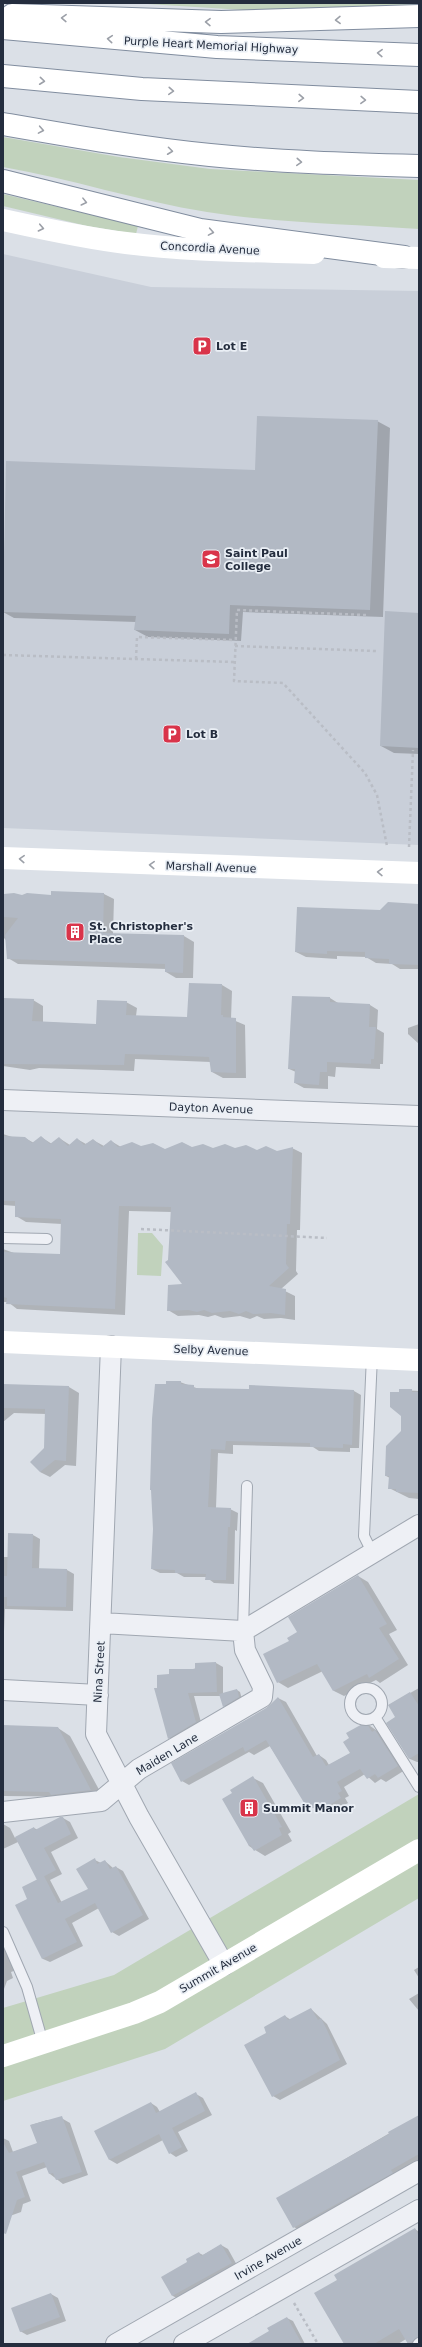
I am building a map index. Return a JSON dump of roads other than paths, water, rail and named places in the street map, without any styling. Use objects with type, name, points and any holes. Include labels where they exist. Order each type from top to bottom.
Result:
[{"type":"main road","points":[[3,15],[221,22],[419,16]]},
{"type":"main road","name":"Purple Heart Memorial Highway","points":[[3,28],[217,47],[419,55]]},
{"type":"main road","points":[[3,76],[149,90],[419,102]]},
{"type":"main road","points":[[3,124],[121,144],[210,155],[311,163],[419,166]]},
{"type":"main road","points":[[3,181],[200,230],[412,258]]},
{"type":"main road","name":"Concordia Avenue","points":[[3,220],[71,234],[128,243],[195,249],[412,258]]},
{"type":"main road","name":"Marshall Avenue","points":[[3,858],[419,873]]},
{"type":"main road","name":"Selby Avenue","points":[[3,1342],[372,1356],[419,1360]]},
{"type":"main road","name":"Summit Avenue","points":[[3,2056],[134,2013],[160,2002],[419,1850]]},
{"type":"street","name":"Dayton Avenue","points":[[3,1100],[419,1116]]},
{"type":"street","name":"Nina Street","points":[[111,1346],[96,1734],[121,1783],[224,1965]]},
{"type":"street","points":[[101,1622],[243,1631],[419,1525]]},
{"type":"street","name":"Maiden Lane","points":[[3,1812],[101,1801],[121,1783],[139,1770],[262,1697],[263,1687],[245,1650],[243,1631]]},
{"type":"street","points":[[3,1690],[98,1695]]},
{"type":"street","name":"Irvine Avenue","points":[[116,2344],[419,2171]]},
{"type":"street","points":[[184,2344],[419,2210]]},
{"type":"lane","points":[[3,1238],[48,1239]]},
{"type":"lane","points":[[372,1356],[364,1536],[372,1554]]},
{"type":"lane","points":[[243,1631],[247,1486]]},
{"type":"lane","points":[[376,1717],[419,1787]]},
{"type":"lane","points":[[3,1932],[27,1987],[43,2043]]},
{"type":"place","name":"Lot E","points":[[202,346]]},
{"type":"place","name":"Saint Paul College","points":[[211,559]]},
{"type":"place","name":"Lot B","points":[[172,734]]},
{"type":"place","name":"St. Christopher's Place","points":[[75,932]]},
{"type":"place","name":"Summit Manor","points":[[249,1808]]}]
